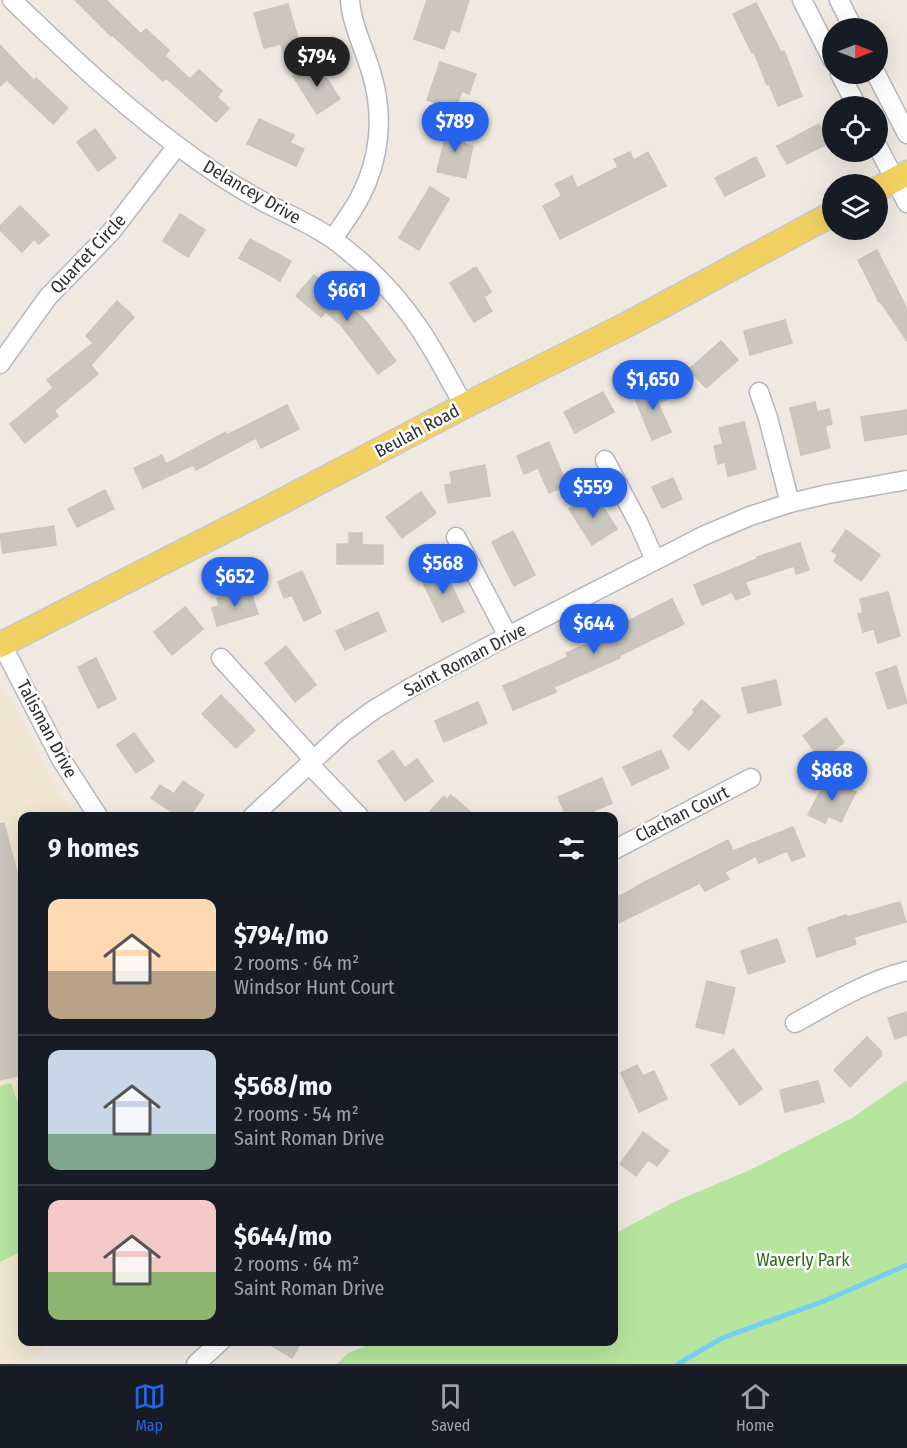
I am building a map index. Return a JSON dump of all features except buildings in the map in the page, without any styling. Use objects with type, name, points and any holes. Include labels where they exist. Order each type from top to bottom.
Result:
[{"type":"main road","name":"Beulah Road","points":[[1,643],[630,323],[822,219]]},
{"type":"street","name":"Delancey Drive","points":[[12,0],[78,64],[177,146],[264,202],[333,239],[365,265],[403,306],[427,340],[464,406]]},
{"type":"street","points":[[333,239],[360,199],[376,153],[379,128],[378,102],[372,76],[356,31],[350,0]]},
{"type":"street","points":[[802,0],[822,39]]},
{"type":"street","points":[[839,0],[848,18]]},
{"type":"street","points":[[881,84],[907,134]]},
{"type":"street","name":"Quartet Circle","points":[[0,364],[48,297],[111,232],[177,146]]},
{"type":"street","points":[[885,162],[907,203]]},
{"type":"street","points":[[759,392],[790,503]]},
{"type":"street","points":[[605,460],[656,560]]},
{"type":"street","name":"Saint Roman Drive","points":[[257,812],[344,732],[372,711],[410,688],[656,560],[712,532],[790,503],[828,494],[906,486]]},
{"type":"street","points":[[456,537],[508,636]]},
{"type":"street","name":"Talisman Drive","points":[[1,643],[61,759],[95,812]]},
{"type":"street","points":[[221,658],[355,812]]},
{"type":"street","name":"Clachan Court","points":[[618,848],[751,778]]},
{"type":"street","points":[[795,1023],[862,986],[907,971]]},
{"type":"street","points":[[196,1364],[216,1346]]},
{"type":"shaded area","points":[[0,687],[6,692],[51,779],[72,812],[18,812],[18,1346],[47,1346],[36,1356],[18,1364],[0,1364]]},
{"type":"green space","name":"Waverly Park","points":[[907,1080],[907,1364],[337,1364],[348,1353],[366,1346],[618,1346],[618,1232],[676,1201],[750,1170],[852,1118]]},
{"type":"green space","points":[[11,1083],[18,1103],[18,1253],[0,1262],[0,1086]]},
{"type":"waterway","points":[[678,1364],[722,1338],[824,1301],[907,1265]]}]
